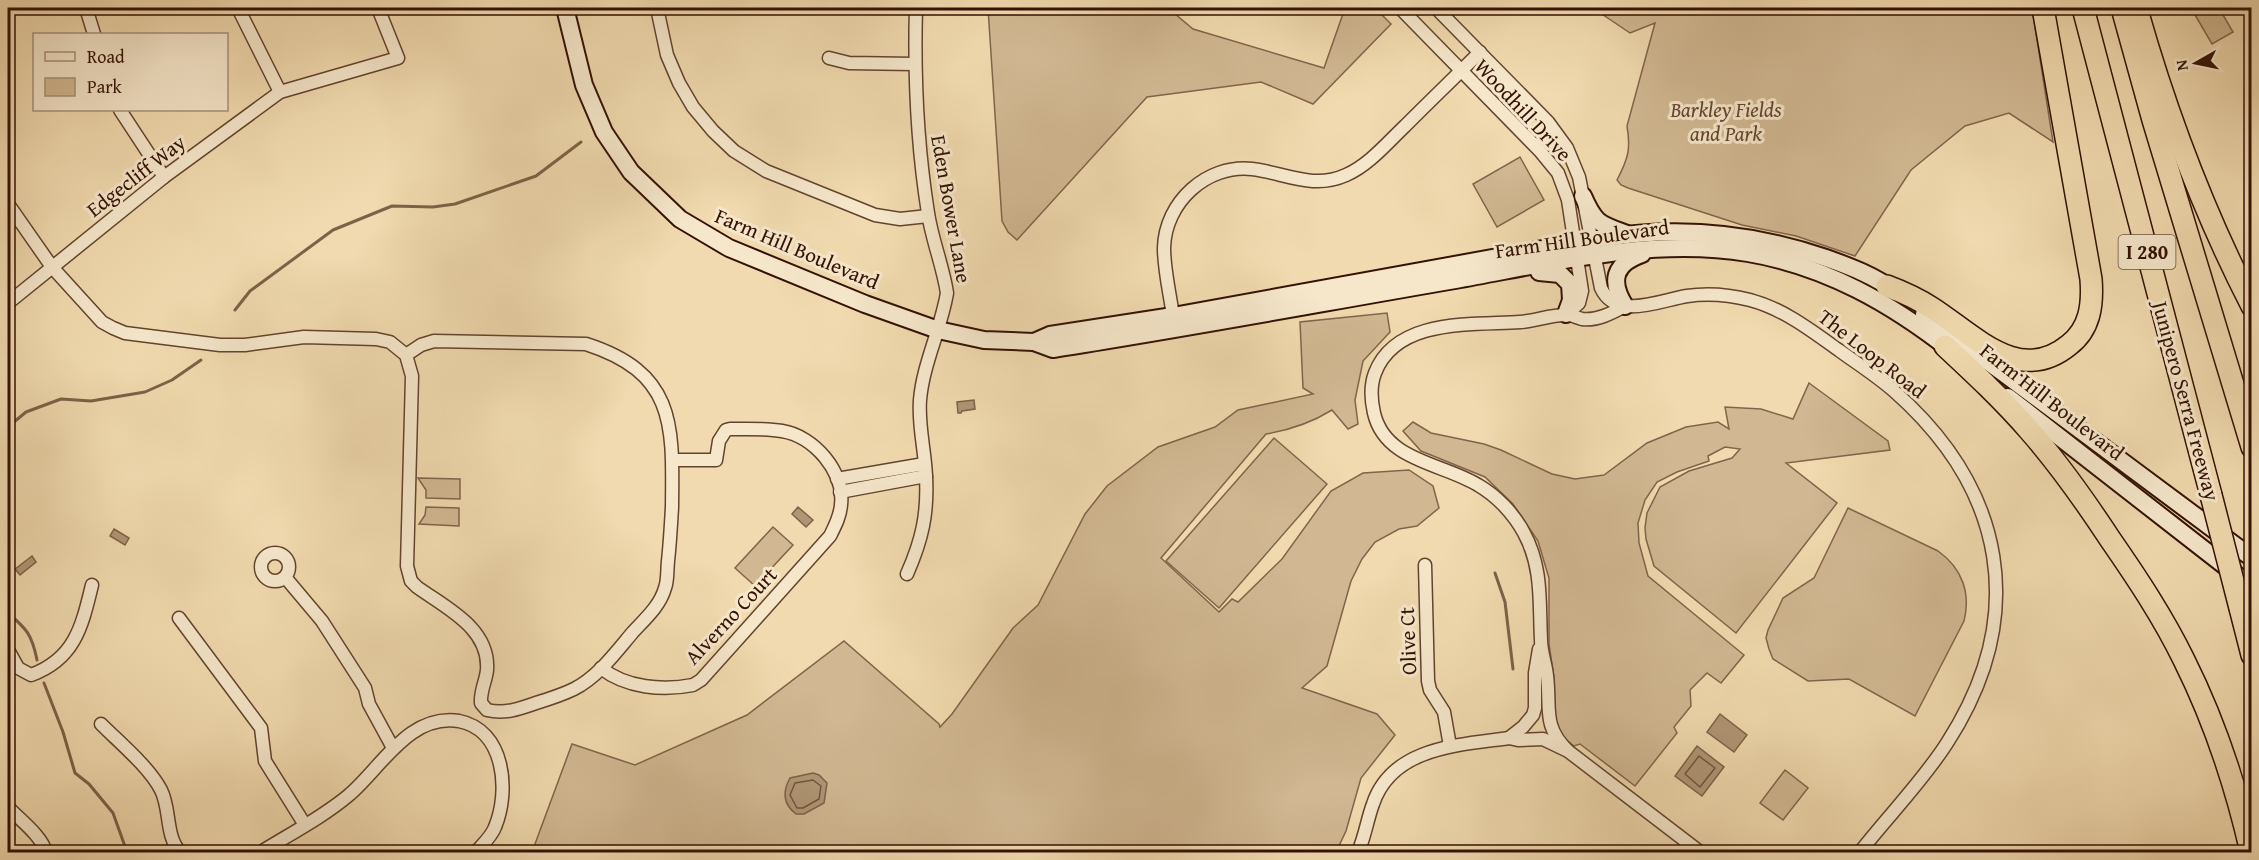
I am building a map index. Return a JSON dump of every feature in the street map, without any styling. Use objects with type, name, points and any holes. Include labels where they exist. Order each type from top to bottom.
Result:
[{"type":"highway","points":[[1887,286],[1912,296],[1995,351],[2012,358],[2029,361],[2053,356],[2074,342],[2082,331],[2091,309],[2091,279],[2043,8]]},
{"type":"highway","name":"Junipero Serra Freeway","points":[[2084,8],[2252,655]]},
{"type":"highway","name":"I 280","points":[[2122,8],[2150,109],[2252,447]]},
{"type":"highway","points":[[2136,8],[2190,170],[2252,306]]},
{"type":"highway","points":[[1945,346],[2006,405],[2048,452],[2086,502],[2150,600],[2184,660],[2212,724],[2236,793],[2251,852]]},
{"type":"main road","name":"Farm Hill Boulevard","points":[[565,8],[584,85],[594,110],[617,153],[654,196],[681,219],[729,248],[865,304],[938,330],[984,340],[1034,342],[1053,349],[1502,272],[1576,251]]},
{"type":"main road","points":[[1583,196],[1591,215],[1598,221],[1628,234]]},
{"type":"main road","name":"Farm Hill Boulevard","points":[[1594,248],[1628,234],[1705,232],[1769,241],[1845,264],[1887,286],[2252,558]]},
{"type":"main road","name":"Farm Hill Boulevard","points":[[1034,342],[1050,335],[1594,248],[1710,249],[1749,253],[1815,271],[1848,284],[1881,301],[1945,346],[2252,587]]},
{"type":"main road","points":[[1625,306],[1618,294],[1616,283],[1620,267],[1635,256],[1671,248]]},
{"type":"main road","points":[[1502,272],[1560,274],[1566,278],[1571,291],[1566,314]]},
{"type":"street","points":[[86,8],[94,33]]},
{"type":"street","points":[[238,8],[280,92]]},
{"type":"street","name":"Edgecliff Way","points":[[8,303],[164,177],[280,92],[398,58],[378,8]]},
{"type":"street","points":[[657,8],[667,55],[680,83],[693,107],[734,151],[766,171],[875,215],[900,219],[928,216]]},
{"type":"street","name":"Eden Bower Lane","points":[[907,574],[919,547],[926,522],[925,470],[919,430],[920,398],[947,293],[945,277],[928,216],[917,139],[914,64],[916,8]]},
{"type":"street","name":"Woodhill Drive","points":[[1400,8],[1558,173],[1568,200],[1582,291],[1579,303],[1566,314]]},
{"type":"street","name":"Woodhill Drive","points":[[1436,8],[1548,122],[1567,148],[1574,163],[1583,196],[1594,248]]},
{"type":"street","points":[[1173,316],[1165,263],[1166,231],[1176,207],[1194,187],[1209,177],[1236,169],[1263,171],[1304,181],[1332,180],[1346,176],[1371,159],[1480,52]]},
{"type":"street","points":[[829,58],[849,63],[914,64]]},
{"type":"street","points":[[121,111],[164,177]]},
{"type":"street","points":[[8,204],[52,267],[102,322],[125,333],[220,345],[245,345],[304,337],[376,339],[390,342],[406,355],[411,376],[408,574],[417,587],[468,623],[478,635],[484,647],[487,670],[481,703],[487,710],[518,710],[576,688],[601,668],[658,604],[666,587],[673,460],[666,411],[658,392],[635,367],[606,351],[586,344],[446,341],[428,343],[406,355]]},
{"type":"street","points":[[1594,248],[1605,295],[1611,301],[1625,306]]},
{"type":"street","name":"The Loop Road","points":[[1566,314],[1585,319],[1605,316],[1625,306],[1686,296],[1718,295],[1750,301],[1781,312],[1875,376],[1910,406],[1950,452],[1977,500],[1994,550],[1997,587],[1995,622],[1985,662],[1972,697],[1947,744],[1860,852]]},
{"type":"street","points":[[1566,314],[1534,321],[1436,328],[1412,334],[1390,350],[1381,361],[1375,373],[1372,403],[1381,432],[1392,444],[1416,459],[1463,477],[1492,495],[1515,519],[1531,547],[1539,577],[1541,642],[1547,676],[1549,720],[1556,737],[1568,751]]},
{"type":"street","name":"Alverno Court","points":[[601,668],[610,675],[641,686],[686,686],[701,680],[830,536],[838,520],[841,504],[837,478],[819,450],[807,440],[782,431],[730,429],[726,430],[719,441],[716,460],[673,460]]},
{"type":"street","points":[[837,478],[925,470]]},
{"type":"street","points":[[840,492],[925,470]]},
{"type":"street","name":"Olive Ct","points":[[1425,565],[1428,681],[1430,690],[1444,711],[1450,746]]},
{"type":"street","points":[[285,577],[322,621],[365,688],[369,704],[393,748]]},
{"type":"street","points":[[8,650],[18,668],[32,675],[48,669],[72,646],[81,629],[92,585]]},
{"type":"street","points":[[178,618],[261,728],[265,761],[305,825]]},
{"type":"street","points":[[1509,738],[1533,716],[1535,673],[1541,642]]},
{"type":"street","points":[[261,852],[348,796],[370,776],[403,739],[423,727],[442,721],[458,721],[477,727],[495,747],[503,772],[501,801],[495,828],[476,852]]},
{"type":"street","points":[[101,724],[151,776],[162,791],[170,834],[180,852]]},
{"type":"street","points":[[1358,852],[1373,804],[1390,775],[1400,767],[1417,757],[1450,746],[1509,738],[1543,739],[1568,751],[1700,852]]},
{"type":"street","points":[[8,807],[33,832],[45,847],[46,852]]},
{"type":"green space","points":[[988,8],[1168,8],[1193,29],[1324,68],[1345,8],[1375,8],[1391,24],[1313,104],[1261,82],[1147,97],[1017,240],[1008,232],[1002,221]]},
{"type":"green space","name":"Barkley Fields and Park","points":[[1593,8],[2032,8],[2053,142],[2009,113],[1965,126],[1911,170],[1855,256],[1796,236],[1742,225],[1628,188],[1617,180],[1628,154],[1627,126],[1655,23],[1630,33]]},
{"type":"green space","points":[[2191,8],[2219,8],[2233,32],[2212,44]]},
{"type":"green space","points":[[1520,157],[1544,200],[1497,227],[1473,184]]},
{"type":"green space","points":[[1387,313],[1390,332],[1363,361],[1355,400],[1358,424],[1348,429],[1332,410],[1300,425],[1266,434],[1161,558],[1219,612],[1232,599],[1238,602],[1282,559],[1331,491],[1363,473],[1409,470],[1433,486],[1439,508],[1417,526],[1399,529],[1375,542],[1362,559],[1351,581],[1327,666],[1302,688],[1377,714],[1395,735],[1361,778],[1346,831],[1336,852],[532,852],[572,744],[635,765],[747,715],[844,641],[940,727],[952,714],[1013,628],[1038,605],[1085,514],[1107,486],[1158,447],[1215,427],[1238,410],[1313,394],[1303,388],[1300,322]]},
{"type":"green space","points":[[1809,383],[1888,441],[1890,450],[1786,463],[1837,503],[1736,633],[1654,566],[1645,528],[1647,513],[1660,487],[1689,471],[1732,458],[1740,449],[1725,447],[1708,456],[1709,461],[1657,482],[1645,500],[1638,523],[1639,543],[1648,576],[1744,655],[1721,683],[1707,673],[1690,690],[1691,706],[1674,727],[1677,733],[1635,786],[1580,744],[1574,746],[1564,738],[1555,722],[1554,678],[1549,644],[1549,578],[1538,541],[1513,504],[1485,477],[1421,451],[1403,431],[1413,422],[1431,433],[1484,444],[1552,474],[1575,479],[1604,475],[1647,443],[1686,427],[1718,422],[1729,429],[1725,407],[1761,409],[1793,419]]},
{"type":"green space","points":[[1274,438],[1327,484],[1219,608],[1166,561]]},
{"type":"green space","points":[[418,478],[460,479],[460,499],[426,498],[426,490]]},
{"type":"green space","points":[[426,507],[459,508],[459,526],[419,524],[425,515]]},
{"type":"green space","points":[[1848,508],[1938,551],[1953,565],[1963,582],[1966,601],[1964,621],[1915,716],[1849,679],[1808,681],[1773,659],[1769,649],[1766,638],[1768,630],[1783,598],[1814,578]]},
{"type":"green space","points":[[773,527],[793,545],[755,586],[735,568]]},
{"type":"green space","points":[[1785,770],[1808,788],[1783,820],[1760,803]]},
{"type":"water","points":[[974,400],[975,409],[958,413],[957,402]]},
{"type":"water","points":[[798,507],[813,520],[806,527],[792,514]]},
{"type":"water","points":[[114,529],[129,538],[125,545],[110,536]]},
{"type":"water","points":[[32,556],[36,562],[20,575],[15,569]]},
{"type":"water","points":[[1720,714],[1747,735],[1734,752],[1707,732]]},
{"type":"water","points":[[1697,746],[1724,767],[1702,796],[1675,776]]},
{"type":"water","points":[[813,773],[819,775],[827,783],[824,803],[804,814],[796,814],[786,802],[787,783],[790,778]]},
{"type":"waterway","points":[[235,310],[250,291],[333,230],[392,206],[433,207],[455,204],[536,176],[581,142]]},
{"type":"waterway","points":[[8,427],[26,412],[61,399],[91,401],[145,392],[172,380],[201,360]]},
{"type":"waterway","points":[[1495,573],[1505,602],[1513,669]]},
{"type":"waterway","points":[[8,613],[28,633],[37,660]]},
{"type":"waterway","points":[[44,683],[63,732],[75,773],[89,784],[113,813],[127,852]]}]
